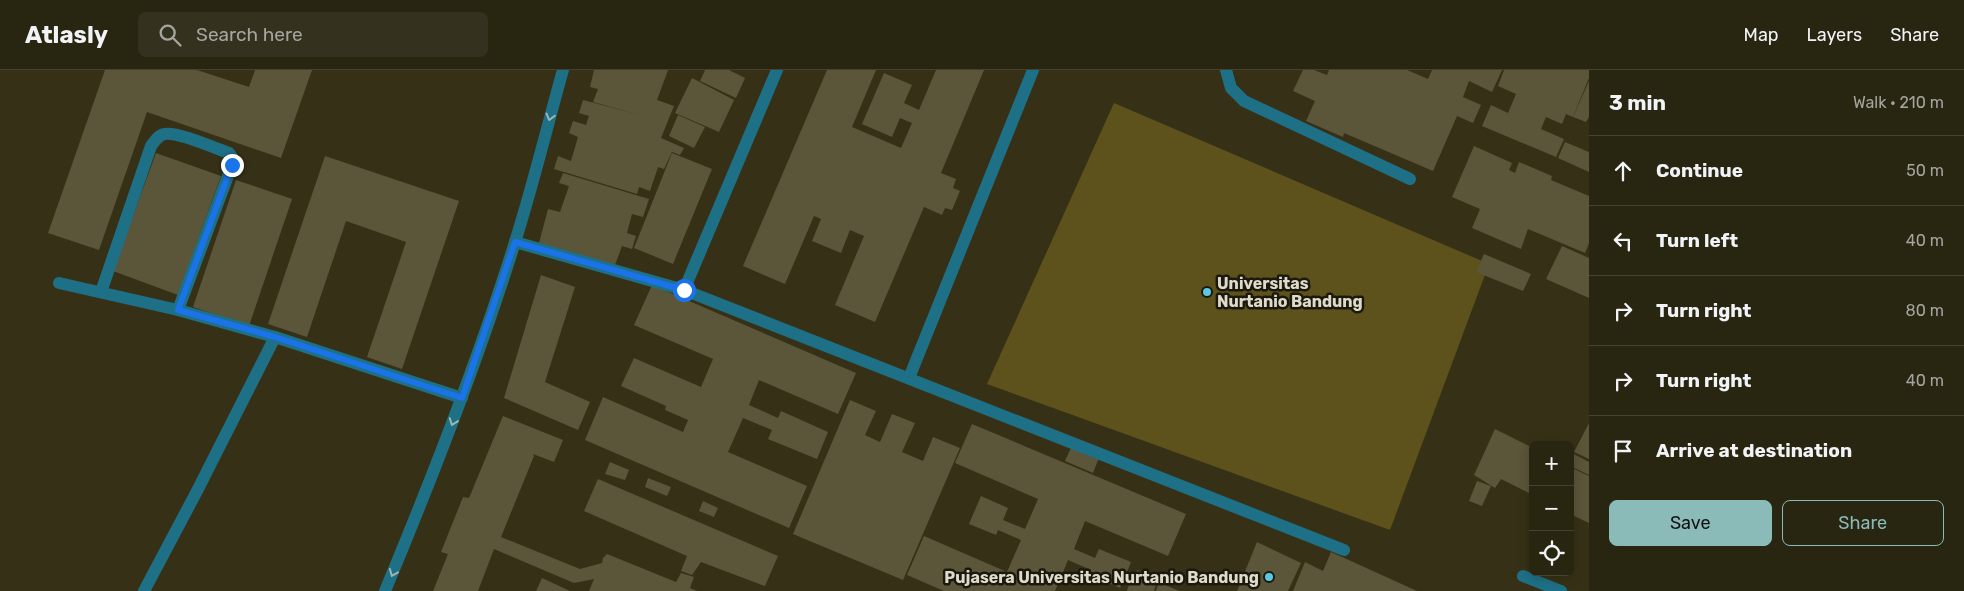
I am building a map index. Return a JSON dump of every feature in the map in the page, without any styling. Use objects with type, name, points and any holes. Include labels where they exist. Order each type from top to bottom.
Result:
[{"type":"street","points":[[385,591],[441,457],[462,398],[515,242],[563,70]]},
{"type":"street","points":[[684,290],[777,70]]},
{"type":"street","points":[[909,378],[1034,70]]},
{"type":"street","points":[[1226,70],[1231,88],[1244,101],[1410,178]]},
{"type":"street","points":[[101,292],[151,146],[158,137],[164,134],[175,134],[229,153],[232,157],[232,165],[178,310]]},
{"type":"street","points":[[515,242],[684,290],[1344,550]]},
{"type":"street","points":[[59,282],[178,310],[275,337],[462,398]]},
{"type":"street","points":[[144,591],[275,337]]},
{"type":"street","points":[[1523,576],[1561,591]]},
{"type":"shaded area","points":[[1114,103],[1489,264],[1390,530],[987,384]]},
{"type":"building","points":[[105,70],[197,70],[249,87],[255,70],[312,70],[281,158],[147,112],[99,250],[48,233]]},
{"type":"building","points":[[594,70],[668,70],[657,100],[674,106],[661,138],[684,148],[680,155],[672,152],[664,169],[658,167],[650,191],[639,187],[637,194],[554,169],[558,156],[571,161],[578,137],[569,133],[573,121],[586,125],[589,116],[579,113],[583,100],[640,115],[593,102],[598,89],[590,87]]},
{"type":"building","points":[[705,70],[729,70],[745,78],[736,98],[700,81]]},
{"type":"building","points":[[827,70],[876,70],[852,127],[901,148],[912,123],[900,118],[892,137],[862,124],[884,73],[912,85],[904,103],[919,110],[936,70],[984,70],[941,173],[956,179],[953,188],[960,191],[952,210],[945,208],[942,215],[924,207],[875,322],[835,305],[864,236],[850,230],[841,253],[812,241],[821,219],[814,216],[785,284],[743,266]]},
{"type":"building","points":[[1303,70],[1314,70],[1327,75],[1329,70],[1407,70],[1428,79],[1432,70],[1502,70],[1492,92],[1469,81],[1463,97],[1481,105],[1473,123],[1457,116],[1433,171],[1344,133],[1343,137],[1306,121],[1315,101],[1293,91]]},
{"type":"building","points":[[1504,70],[1589,70],[1589,78],[1573,117],[1566,114],[1562,124],[1546,117],[1541,129],[1564,139],[1556,157],[1482,126],[1491,105],[1508,113],[1516,94],[1498,86]]},
{"type":"building","points":[[692,78],[734,100],[719,132],[675,113]]},
{"type":"building","points":[[1589,81],[1589,117],[1586,122],[1573,117]]},
{"type":"building","points":[[678,115],[705,127],[694,148],[669,136]]},
{"type":"building","points":[[1565,142],[1589,152],[1589,172],[1558,158]]},
{"type":"building","points":[[1474,146],[1512,163],[1509,170],[1515,173],[1519,162],[1552,176],[1551,180],[1589,196],[1589,243],[1585,253],[1528,229],[1521,249],[1472,228],[1480,209],[1452,197]]},
{"type":"building","points":[[156,153],[221,176],[178,295],[113,271]]},
{"type":"building","points":[[672,153],[712,169],[673,264],[634,248]]},
{"type":"building","points":[[325,156],[459,201],[402,369],[367,357],[406,242],[346,221],[307,337],[268,324]]},
{"type":"building","points":[[563,173],[649,199],[643,217],[632,214],[627,233],[636,236],[632,249],[622,246],[615,265],[539,243],[548,209],[560,212],[569,186],[559,183]]},
{"type":"building","points":[[236,180],[292,199],[249,326],[193,307]]},
{"type":"building","points":[[1562,246],[1589,258],[1589,298],[1546,279]]},
{"type":"building","points":[[1484,254],[1531,274],[1523,291],[1476,272]]},
{"type":"building","points":[[541,275],[575,287],[545,382],[590,402],[578,430],[504,398]]},
{"type":"building","points":[[652,285],[856,373],[838,414],[759,380],[749,405],[778,418],[781,411],[828,432],[817,459],[768,439],[772,430],[743,418],[728,452],[807,486],[789,528],[585,440],[603,397],[683,432],[688,420],[665,410],[666,406],[621,386],[634,358],[701,387],[713,359],[634,325]]},
{"type":"building","points":[[850,400],[876,411],[865,435],[880,442],[892,414],[915,423],[902,452],[923,461],[933,437],[960,448],[903,580],[793,534]]},
{"type":"building","points":[[503,416],[563,440],[554,462],[533,454],[534,456],[501,537],[580,569],[602,563],[603,558],[607,554],[676,582],[681,573],[694,577],[690,588],[697,591],[589,591],[594,579],[574,583],[494,549],[478,591],[433,591],[448,554],[441,552],[463,497],[469,498]]},
{"type":"building","points":[[1589,423],[1589,459],[1574,452]]},
{"type":"building","points":[[972,424],[1186,514],[1168,556],[1085,521],[1074,549],[1095,558],[1099,549],[1131,562],[1127,572],[1135,575],[1137,570],[1158,579],[1154,591],[1128,591],[1129,585],[1123,582],[1120,588],[1090,575],[1091,570],[1068,560],[1055,591],[944,591],[907,575],[924,536],[1007,572],[1021,540],[998,530],[996,535],[969,524],[981,496],[1008,508],[1003,520],[1025,529],[1038,499],[955,463]]},
{"type":"building","points":[[1495,429],[1529,446],[1529,493],[1501,479],[1495,488],[1474,475]]},
{"type":"building","points":[[1073,443],[1100,455],[1093,473],[1065,461]]},
{"type":"building","points":[[1574,454],[1589,462],[1589,475],[1574,468]]},
{"type":"building","points":[[610,462],[629,470],[625,480],[605,474]]},
{"type":"building","points":[[1574,469],[1589,476],[1589,523],[1574,516]]},
{"type":"building","points":[[648,478],[671,487],[667,496],[645,487]]},
{"type":"building","points":[[598,479],[778,556],[765,586],[701,562],[692,575],[681,571],[687,556],[584,511]]},
{"type":"building","points":[[1477,481],[1491,486],[1482,506],[1469,501]]},
{"type":"building","points":[[703,501],[718,508],[714,517],[699,511]]},
{"type":"building","name":"Pujasera Universitas Nurtanio Bandung","points":[[1257,542],[1301,563],[1288,591],[1237,591]]},
{"type":"building","points":[[1331,552],[1417,591],[1293,591],[1305,562],[1323,571]]},
{"type":"building","points":[[542,578],[570,591],[536,591]]},
{"type":"building","points":[[1159,582],[1179,591],[1156,591]]},
{"type":"place","name":"Universitas Nurtanio Bandung","points":[[1207,292]]},
{"type":"place","name":"Pujasera Universitas Nurtanio Bandung","points":[[1269,577]]},
{"type":"route","points":[[232,165],[178,310],[275,337],[462,398],[515,242],[684,290]]}]
